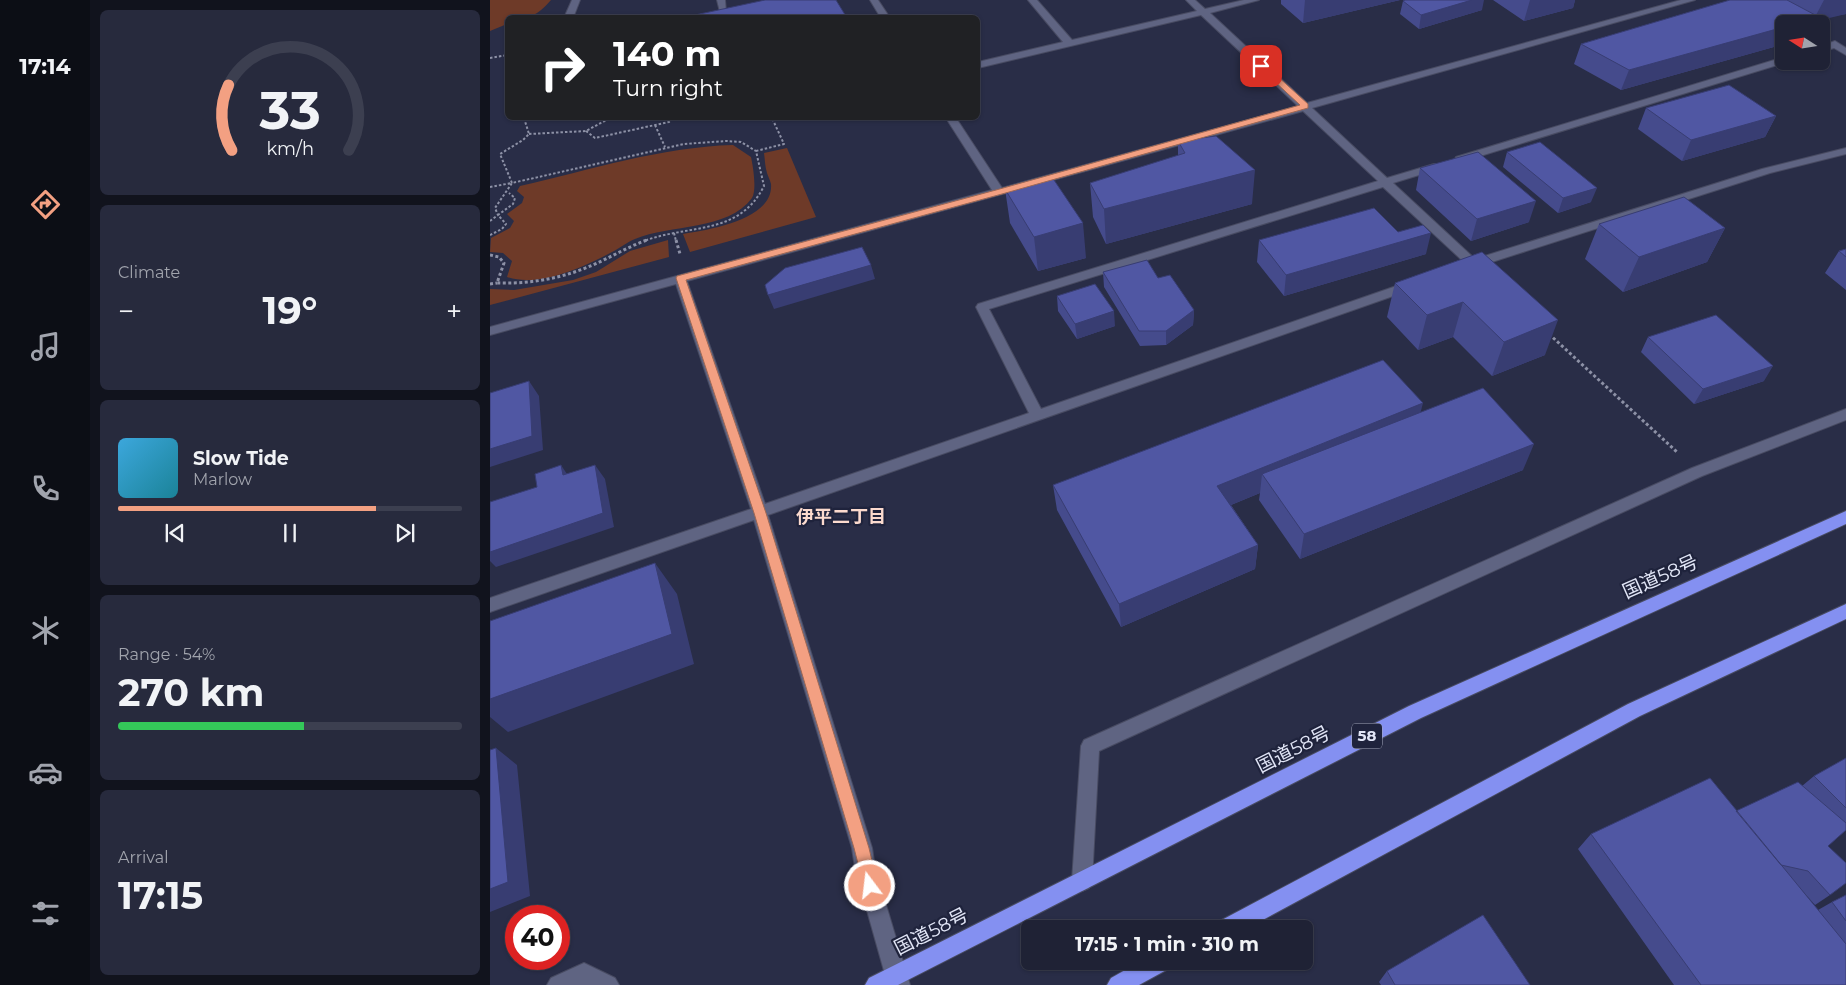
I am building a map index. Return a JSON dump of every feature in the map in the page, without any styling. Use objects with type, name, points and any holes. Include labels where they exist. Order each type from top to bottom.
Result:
[{"type":"highway","name":"国道58号","points":[[876,985],[898,980],[1082,880],[1415,712],[1846,517]]},
{"type":"highway","points":[[1242,920],[1634,710],[1846,611]]},
{"type":"highway","points":[[1118,985],[1146,970]]},
{"type":"street","points":[[569,15],[576,0]]},
{"type":"street","points":[[874,0],[884,15]]},
{"type":"street","points":[[1032,0],[1069,43]]},
{"type":"street","points":[[1190,0],[1473,264]]},
{"type":"street","points":[[980,65],[1255,0]]},
{"type":"street","points":[[490,331],[1691,0]]},
{"type":"street","points":[[1830,45],[1835,44],[1846,52]]},
{"type":"street","points":[[1037,414],[982,307],[1775,63]]},
{"type":"street","points":[[952,120],[999,192]]},
{"type":"street","points":[[1455,270],[1766,171],[1846,151]]},
{"type":"street","points":[[680,278],[760,513],[862,848],[865,868],[898,980]]},
{"type":"street","points":[[490,605],[760,513],[1037,414],[1427,280]]},
{"type":"street","points":[[1082,880],[1090,746],[1698,472],[1846,414]]},
{"type":"street","points":[[558,985],[584,973],[608,985]]},
{"type":"path","points":[[490,58],[505,55]]},
{"type":"path","points":[[525,120],[529,134]]},
{"type":"path","points":[[597,120],[598,124]]},
{"type":"path","points":[[529,134],[586,131],[606,120]]},
{"type":"path","points":[[586,131],[594,138],[671,120]]},
{"type":"path","points":[[756,151],[784,144],[773,120]]},
{"type":"path","points":[[655,125],[665,147]]},
{"type":"path","points":[[490,235],[502,229],[506,224],[495,208],[509,192],[512,183],[500,154],[506,149],[524,141],[529,134]]},
{"type":"path","points":[[490,187],[665,147],[726,141],[741,142],[756,151],[761,163],[760,176],[764,186],[754,204],[741,215],[715,225],[674,232],[632,245],[582,271],[548,280],[517,284],[497,282],[490,284]]},
{"type":"path","points":[[490,221],[513,204],[515,198],[509,192]]},
{"type":"path","points":[[674,232],[682,260]]},
{"type":"path","points":[[490,255],[499,256],[504,263],[497,282]]},
{"type":"path","points":[[1546,331],[1698,472]]},
{"type":"shaded area","points":[[490,0],[551,0],[541,10],[532,15],[505,15],[505,25],[490,31]]},
{"type":"shaded area","points":[[733,145],[751,157],[754,189],[752,198],[742,209],[729,216],[714,222],[649,234],[635,239],[588,264],[561,274],[533,280],[519,280],[507,277],[512,261],[503,253],[490,252],[491,238],[510,228],[514,221],[507,214],[522,203],[524,197],[517,191],[520,186],[652,155],[679,150]]},
{"type":"shaded area","points":[[787,148],[816,217],[690,252],[683,234],[723,226],[751,215],[762,206],[769,196],[771,184],[766,171],[764,153]]},
{"type":"shaded area","points":[[668,240],[669,257],[490,305],[490,289],[514,290],[573,280],[596,272],[630,251]]},
{"type":"building","points":[[765,0],[836,0],[845,15],[695,15]]},
{"type":"building","points":[[1472,0],[1421,15],[1403,1]]},
{"type":"building","points":[[1730,0],[1787,0],[1815,15],[1775,15],[1775,29],[1629,70],[1581,44]]},
{"type":"building","points":[[1729,85],[1776,116],[1691,140],[1646,108]]},
{"type":"building","points":[[1216,136],[1255,170],[1104,209],[1090,183],[1185,153],[1178,141]]},
{"type":"building","points":[[1540,142],[1597,188],[1563,198],[1507,152]]},
{"type":"building","points":[[1478,152],[1536,201],[1477,219],[1420,168]]},
{"type":"building","points":[[1052,177],[1083,223],[1034,237],[1005,189]]},
{"type":"building","points":[[1684,197],[1725,228],[1639,257],[1599,224]]},
{"type":"building","points":[[1374,208],[1398,232],[1423,225],[1431,233],[1286,275],[1259,240]]},
{"type":"building","points":[[862,247],[871,265],[768,295],[765,285],[785,268]]},
{"type":"building","points":[[1846,249],[1846,257],[1839,251]]},
{"type":"building","points":[[1482,252],[1558,320],[1504,342],[1463,302],[1427,315],[1395,283]]},
{"type":"building","points":[[1147,260],[1158,278],[1170,275],[1194,310],[1166,331],[1139,331],[1103,272]]},
{"type":"building","points":[[1095,284],[1114,311],[1075,324],[1057,296]]},
{"type":"building","points":[[1716,315],[1773,366],[1703,389],[1648,337]]},
{"type":"building","points":[[1383,360],[1423,403],[1217,486],[1258,545],[1119,604],[1053,485]]},
{"type":"building","points":[[529,381],[532,436],[490,449],[490,393]]},
{"type":"building","points":[[1483,388],[1534,444],[1304,534],[1262,474]]},
{"type":"building","points":[[561,465],[563,475],[595,465],[603,513],[490,552],[490,502],[537,487],[535,474]]},
{"type":"building","points":[[655,563],[672,634],[490,699],[490,621]]},
{"type":"building","points":[[496,748],[508,882],[490,889],[490,750]]},
{"type":"building","points":[[1846,758],[1846,808],[1814,776]]},
{"type":"building","points":[[1710,778],[1846,944],[1846,985],[1701,985],[1591,834]]},
{"type":"building","points":[[1798,782],[1846,823],[1846,830],[1828,846],[1846,863],[1846,883],[1830,895],[1808,871],[1781,865],[1736,811]]},
{"type":"building","points":[[1846,895],[1846,921],[1832,902]]},
{"type":"building","points":[[1483,915],[1530,985],[1395,985],[1387,971]]},
{"type":"district","name":"伊平二丁目","points":[[841,517]]},
{"type":"route","points":[[870,886],[862,848],[760,513],[680,278],[999,192],[1305,106],[1261,66]]}]
